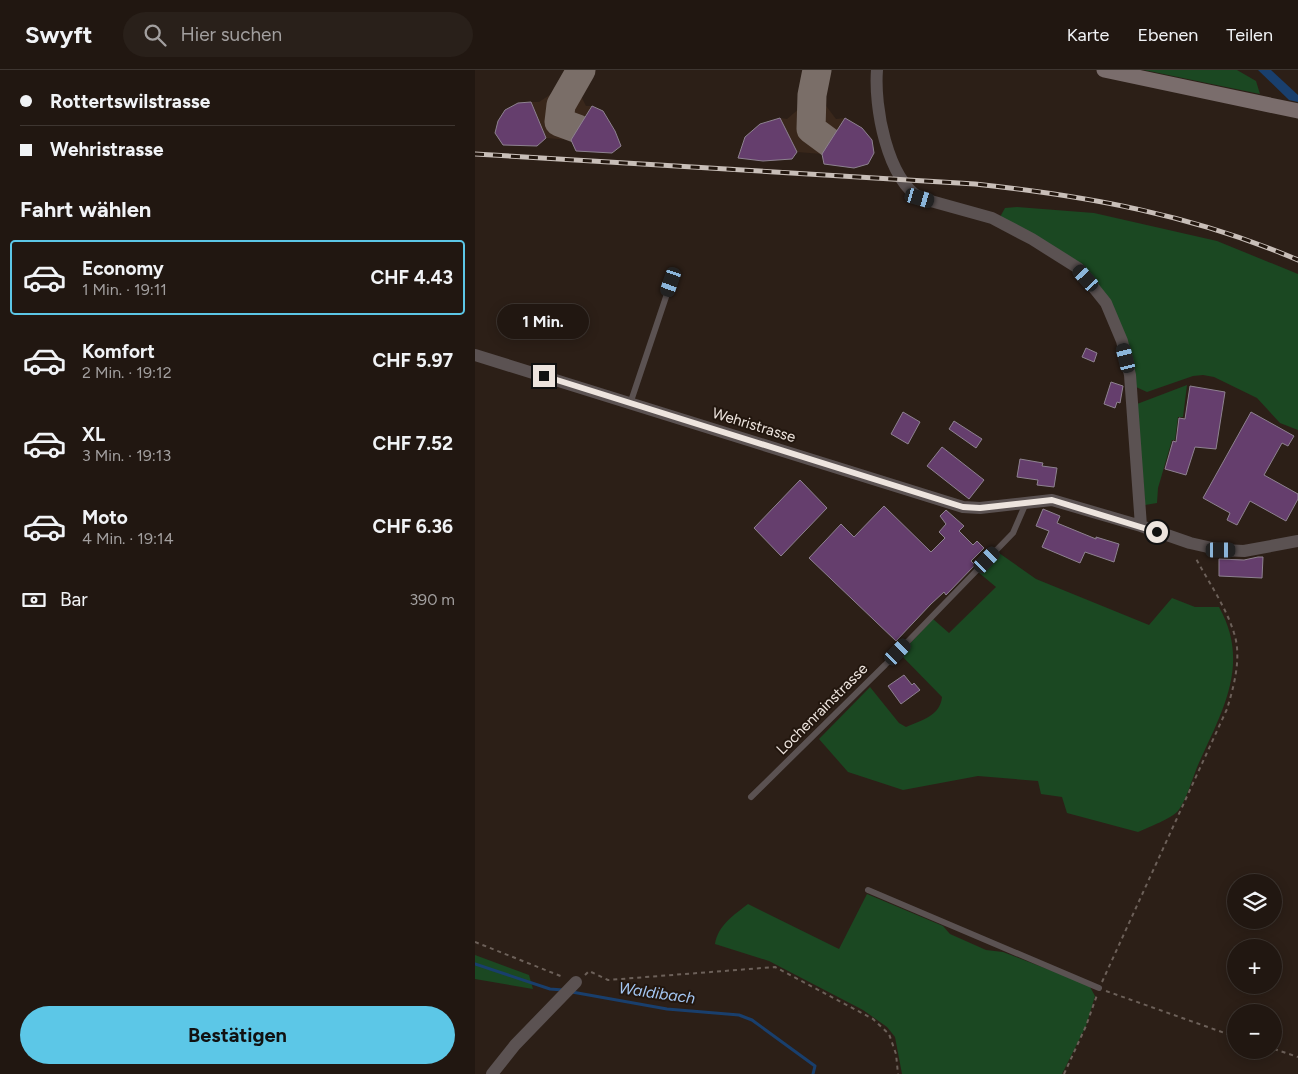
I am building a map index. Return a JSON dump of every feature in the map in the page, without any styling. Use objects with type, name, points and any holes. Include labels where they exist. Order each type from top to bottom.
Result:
[{"type":"main road","points":[[1104,70],[1298,111]]},
{"type":"street","points":[[877,70],[878,113],[901,179],[910,192],[920,198],[992,218],[1032,239],[1078,268],[1105,303],[1121,340],[1130,376],[1141,526]]},
{"type":"street","name":"Wehristrasse","points":[[475,355],[963,507],[980,508],[1052,500],[1141,526],[1190,543],[1221,550],[1244,550],[1298,541]]},
{"type":"street","points":[[492,1074],[515,1045],[576,982]]},
{"type":"lane","points":[[630,404],[671,282]]},
{"type":"lane","name":"Lochenrainstrasse","points":[[751,797],[885,665],[1013,533],[1026,503]]},
{"type":"lane","points":[[868,890],[1099,988]]},
{"type":"path","points":[[1063,1074],[1086,1026],[1099,988],[1227,709],[1235,683],[1237,651],[1234,633],[1190,543]]},
{"type":"path","points":[[475,942],[576,982],[589,971],[608,980],[775,968],[873,1019],[889,1034],[896,1054],[899,1074]]},
{"type":"path","points":[[1099,988],[1227,1034]]},
{"type":"path","points":[[1282,1052],[1298,1057]]},
{"type":"shaded area","points":[[573,70],[587,70],[577,88],[586,106],[592,106],[571,140],[546,138],[531,102],[539,102],[557,90],[566,82]]},
{"type":"shaded area","points":[[812,70],[825,70],[820,93],[821,99],[836,119],[845,118],[822,154],[797,152],[780,118],[787,119],[801,107],[807,95]]},
{"type":"green space","points":[[1144,70],[1237,70],[1256,81],[1260,94]]},
{"type":"green space","points":[[1017,207],[1094,213],[1217,241],[1298,274],[1298,430],[1280,423],[1257,398],[1214,377],[1193,376],[1147,392],[1136,387],[1098,286],[1000,217],[1005,208]]},
{"type":"green space","points":[[1187,385],[1183,417],[1178,417],[1175,440],[1172,440],[1158,488],[1157,503],[1145,505],[1137,404]]},
{"type":"green space","points":[[999,553],[1036,579],[1149,625],[1172,598],[1195,607],[1219,607],[1228,628],[1233,648],[1233,668],[1229,687],[1224,706],[1187,795],[1175,814],[1138,832],[1067,813],[1062,797],[1041,794],[1038,781],[978,776],[903,790],[848,772],[819,739],[870,687],[899,723],[906,727],[924,719],[938,709],[942,697],[900,654],[933,619],[949,633],[996,587],[978,572]]},
{"type":"green space","points":[[867,894],[943,926],[950,934],[986,950],[1003,952],[1089,985],[1095,996],[1086,1026],[1062,1074],[902,1074],[895,1037],[887,1027],[863,1010],[769,961],[715,944],[719,931],[723,926],[732,916],[748,904],[839,949]]},
{"type":"green space","points":[[475,955],[529,975],[533,989],[475,979]]},
{"type":"water","points":[[1258,70],[1271,70],[1298,95],[1298,102],[1289,100]]},
{"type":"building","points":[[531,102],[546,138],[537,146],[503,145],[495,133],[498,121],[505,110],[518,103]]},
{"type":"building","points":[[592,106],[603,111],[615,131],[621,146],[612,153],[576,151],[571,140]]},
{"type":"building","points":[[780,118],[797,152],[792,159],[763,161],[738,158],[745,137],[760,124]]},
{"type":"building","points":[[845,118],[862,128],[872,140],[874,153],[868,164],[854,168],[824,164],[822,154]]},
{"type":"building","points":[[1086,348],[1097,353],[1094,362],[1082,357]]},
{"type":"building","points":[[1111,382],[1123,386],[1120,403],[1117,402],[1115,408],[1104,404]]},
{"type":"building","points":[[1190,386],[1225,392],[1216,449],[1195,447],[1186,475],[1165,469],[1173,441],[1176,442],[1179,418],[1185,419]]},
{"type":"building","points":[[903,412],[920,422],[908,444],[891,434]]},
{"type":"building","points":[[1251,412],[1294,436],[1288,446],[1282,443],[1264,475],[1298,494],[1298,499],[1286,521],[1250,501],[1237,525],[1227,520],[1230,513],[1203,498]]},
{"type":"building","points":[[954,421],[982,439],[976,448],[949,429]]},
{"type":"building","points":[[942,447],[984,480],[969,499],[927,466]]},
{"type":"building","points":[[1020,459],[1043,463],[1042,466],[1057,468],[1054,487],[1037,485],[1038,480],[1017,477]]},
{"type":"building","points":[[800,480],[827,508],[781,556],[754,528]]},
{"type":"building","points":[[884,506],[931,552],[945,538],[939,532],[946,524],[940,516],[946,510],[964,526],[959,531],[973,545],[977,541],[984,548],[971,561],[975,565],[946,595],[944,592],[931,604],[896,641],[809,558],[841,524],[854,537]]},
{"type":"building","points":[[1043,509],[1060,516],[1057,523],[1096,539],[1096,537],[1119,544],[1114,562],[1085,552],[1080,563],[1042,547],[1049,531],[1036,526]]},
{"type":"building","points":[[1263,557],[1262,578],[1219,576],[1219,559],[1244,560]]},
{"type":"building","points":[[904,675],[912,685],[914,683],[920,690],[901,704],[888,686]]},
{"type":"waterway","name":"Waldibach","points":[[475,964],[550,989],[563,990]]},
{"type":"waterway","name":"Waldibach","points":[[572,992],[667,1009],[739,1015],[752,1020],[815,1066],[813,1074]]},
{"type":"taxiway","points":[[578,129],[559,122],[561,105],[581,70]]},
{"type":"taxiway","points":[[817,70],[812,95],[811,129],[830,143]]},
{"type":"railway","points":[[475,154],[975,184],[1017,189],[1099,201],[1179,219],[1259,244],[1298,260]]},
{"type":"route","points":[[544,376],[963,507],[980,508],[1052,500],[1157,532]]}]
